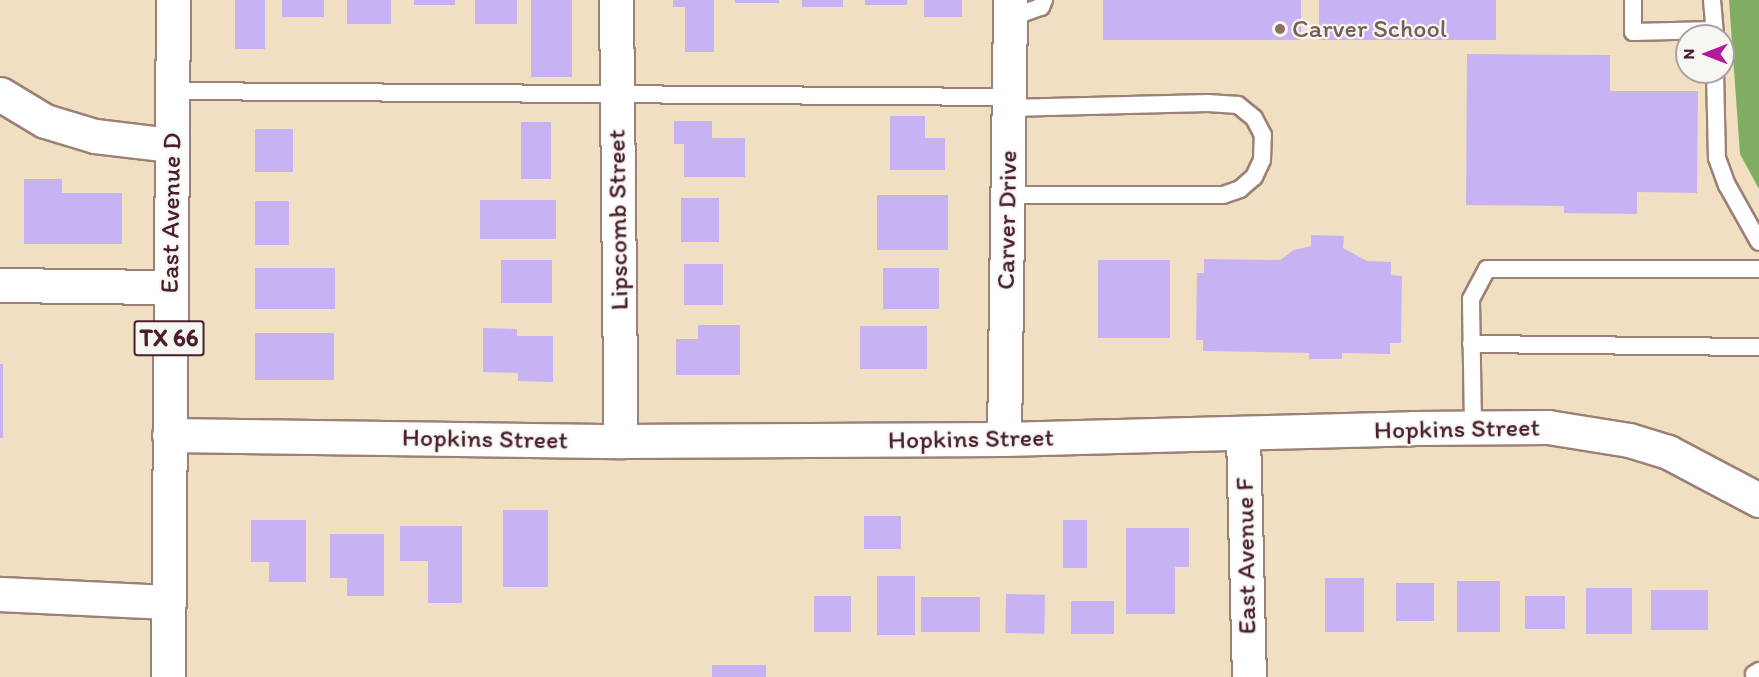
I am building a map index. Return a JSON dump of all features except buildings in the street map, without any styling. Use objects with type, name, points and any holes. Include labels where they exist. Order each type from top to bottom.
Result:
[{"type":"street","name":"East Avenue D","points":[[168,677],[173,0]]},
{"type":"street","name":"Lipscomb Street","points":[[616,0],[621,441]]},
{"type":"street","name":"Carver Drive","points":[[1004,439],[1010,9]]},
{"type":"street","points":[[0,94],[45,121],[95,136],[171,145]]},
{"type":"street","points":[[0,285],[170,287]]},
{"type":"street","name":"Hopkins Street","points":[[169,435],[621,441],[1004,439],[1548,427],[1629,440],[1668,452],[1759,499]]},
{"type":"street","name":"East Avenue F","points":[[1244,434],[1249,677]]},
{"type":"street","points":[[0,594],[167,602]]},
{"type":"lane","points":[[1010,9],[1041,7],[1044,0]]},
{"type":"lane","points":[[1633,0],[1633,32],[1675,33]]},
{"type":"lane","points":[[1712,0],[1714,24]]},
{"type":"lane","points":[[1715,84],[1717,158],[1727,185],[1759,242]]},
{"type":"lane","points":[[172,91],[398,94],[617,92],[1008,103],[1208,103],[1238,105],[1254,118],[1263,135],[1262,160],[1254,177],[1240,189],[1223,195],[1007,195]]},
{"type":"lane","points":[[1473,428],[1471,299],[1487,269],[1759,269]]},
{"type":"lane","points":[[1471,344],[1759,347]]},
{"type":"green space","points":[[1729,0],[1759,0],[1759,189],[1740,154],[1735,84],[1735,24],[1731,24]]},
{"type":"place","name":"Carver School","points":[[1280,29]]}]
